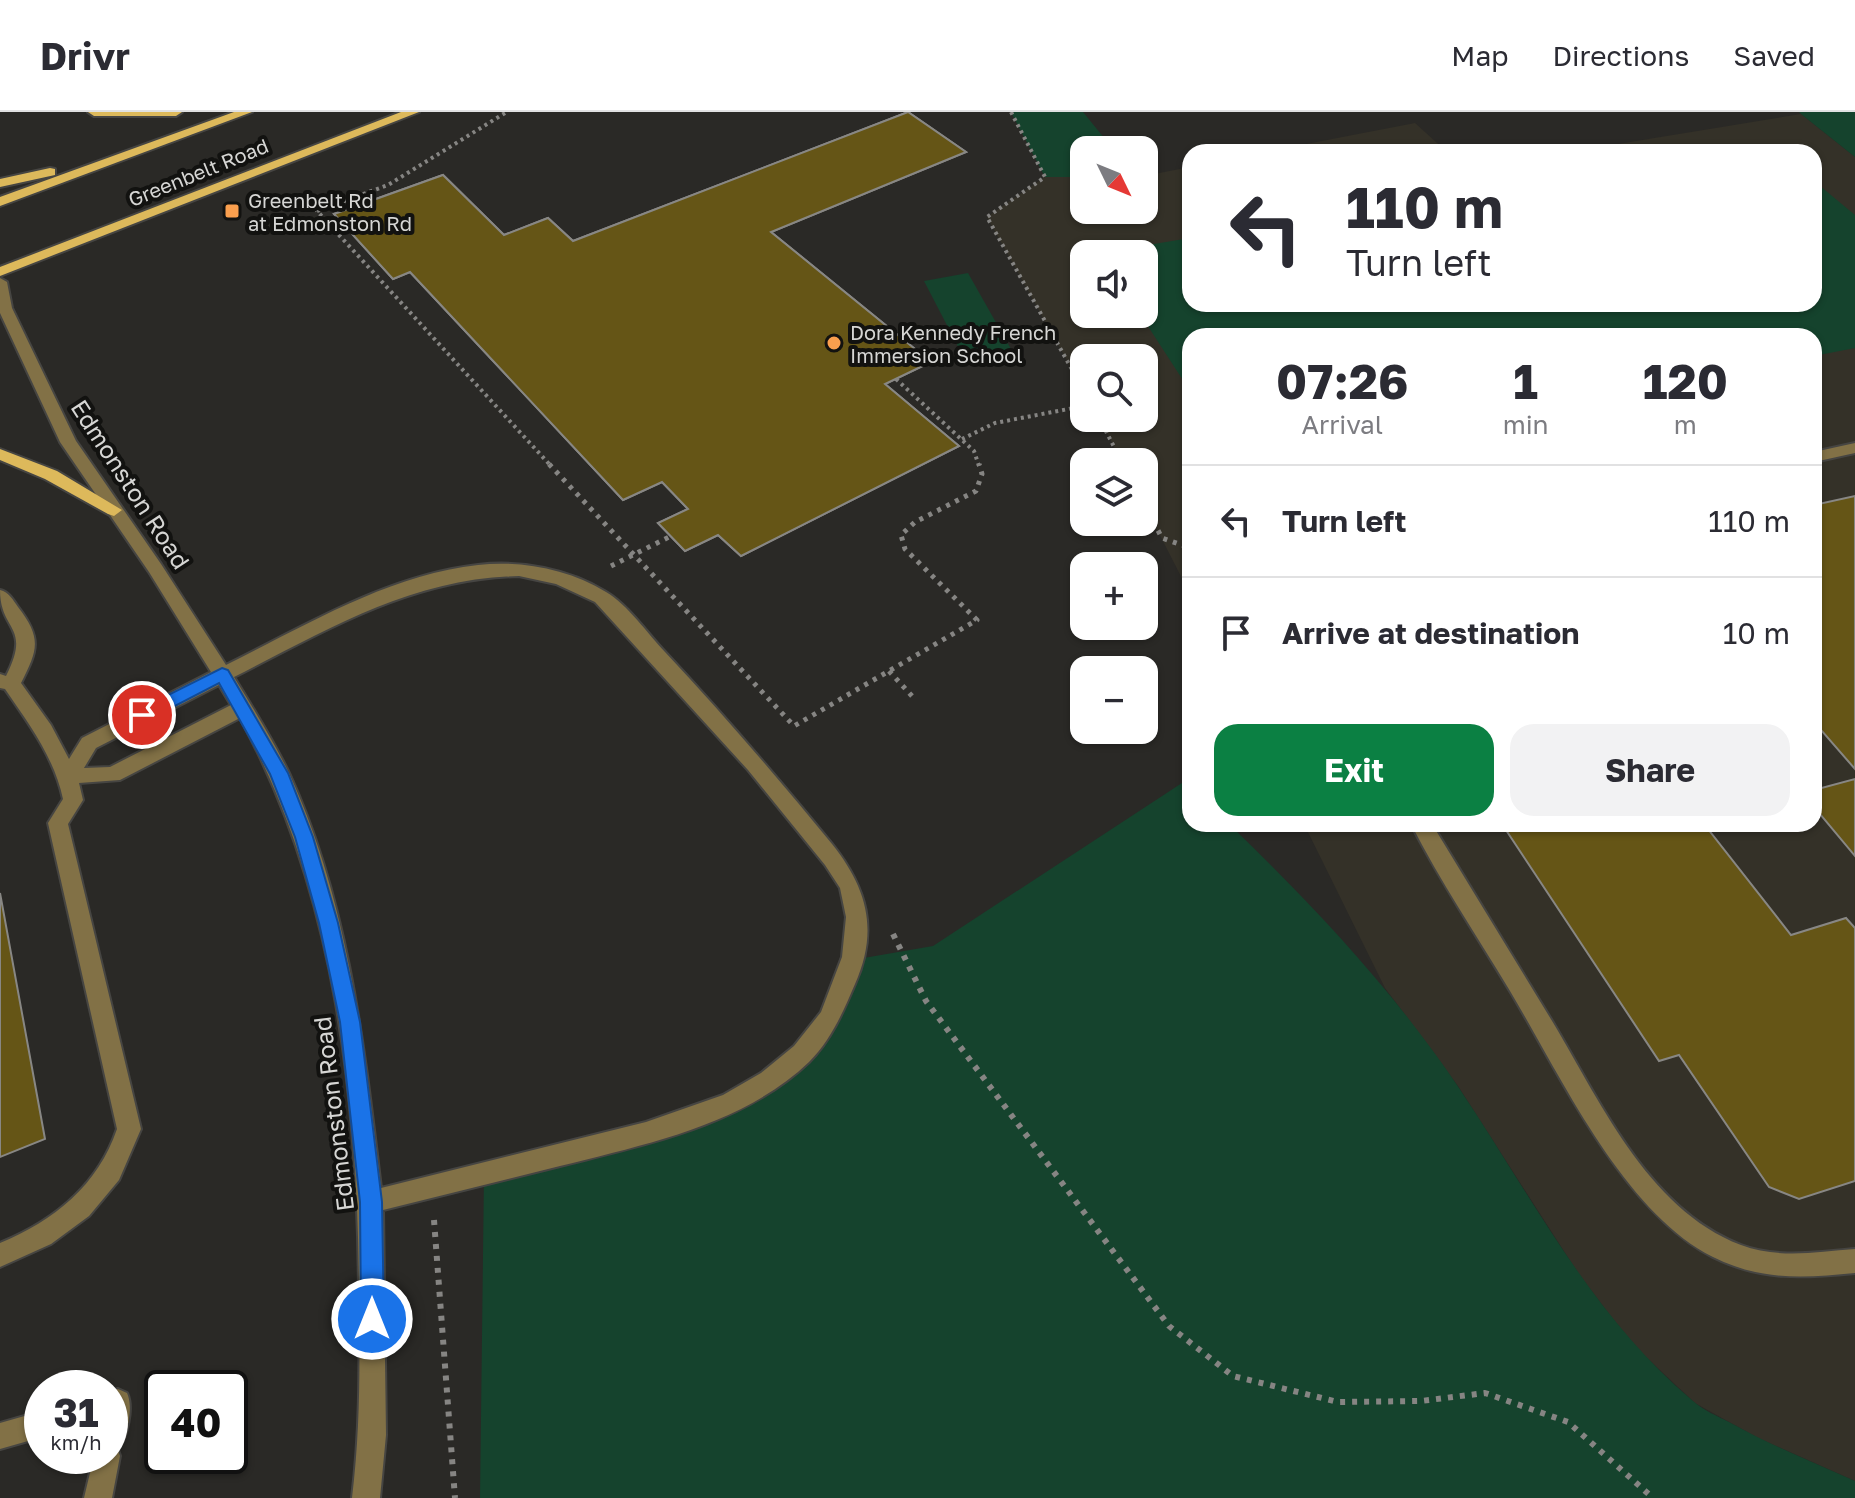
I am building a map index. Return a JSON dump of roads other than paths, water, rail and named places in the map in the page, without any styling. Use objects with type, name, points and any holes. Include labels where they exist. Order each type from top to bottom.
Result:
[{"type":"main road","points":[[94,112],[176,112]]},
{"type":"main road","name":"Greenbelt Road","points":[[0,202],[246,112]]},
{"type":"main road","name":"Greenbelt Road","points":[[0,272],[413,112]]},
{"type":"main road","points":[[0,183],[112,159]]},
{"type":"main road","points":[[0,454],[51,475],[114,510]]},
{"type":"street","name":"Edmonston Road","points":[[0,282],[5,308],[68,442],[222,674],[279,773],[304,837],[329,923],[350,1022],[371,1202],[373,1435],[366,1498]]},
{"type":"street","points":[[1822,455],[1855,448]]},
{"type":"street","points":[[68,776],[89,743],[373,601],[422,581],[468,572],[516,570],[579,583],[601,597],[763,773],[837,867],[854,898],[857,930],[844,990],[811,1043],[780,1073],[744,1098],[664,1129],[371,1202]]},
{"type":"street","points":[[0,597],[30,640],[26,657],[6,682],[44,730],[68,776],[73,800],[58,823],[129,1129],[119,1160],[87,1203],[22,1247],[0,1255]]},
{"type":"street","points":[[68,776],[113,775],[242,708]]},
{"type":"street","points":[[1426,832],[1622,1157],[1644,1187],[1680,1220],[1715,1245],[1763,1264],[1855,1261]]},
{"type":"street","points":[[0,1436],[24,1429]]},
{"type":"street","points":[[98,1498],[103,1474]]},
{"type":"place","name":"Greenbelt Rd at Edmonston Rd","points":[[232,211]]},
{"type":"place","name":"Dora Kennedy French Immersion School","points":[[834,343]]}]
